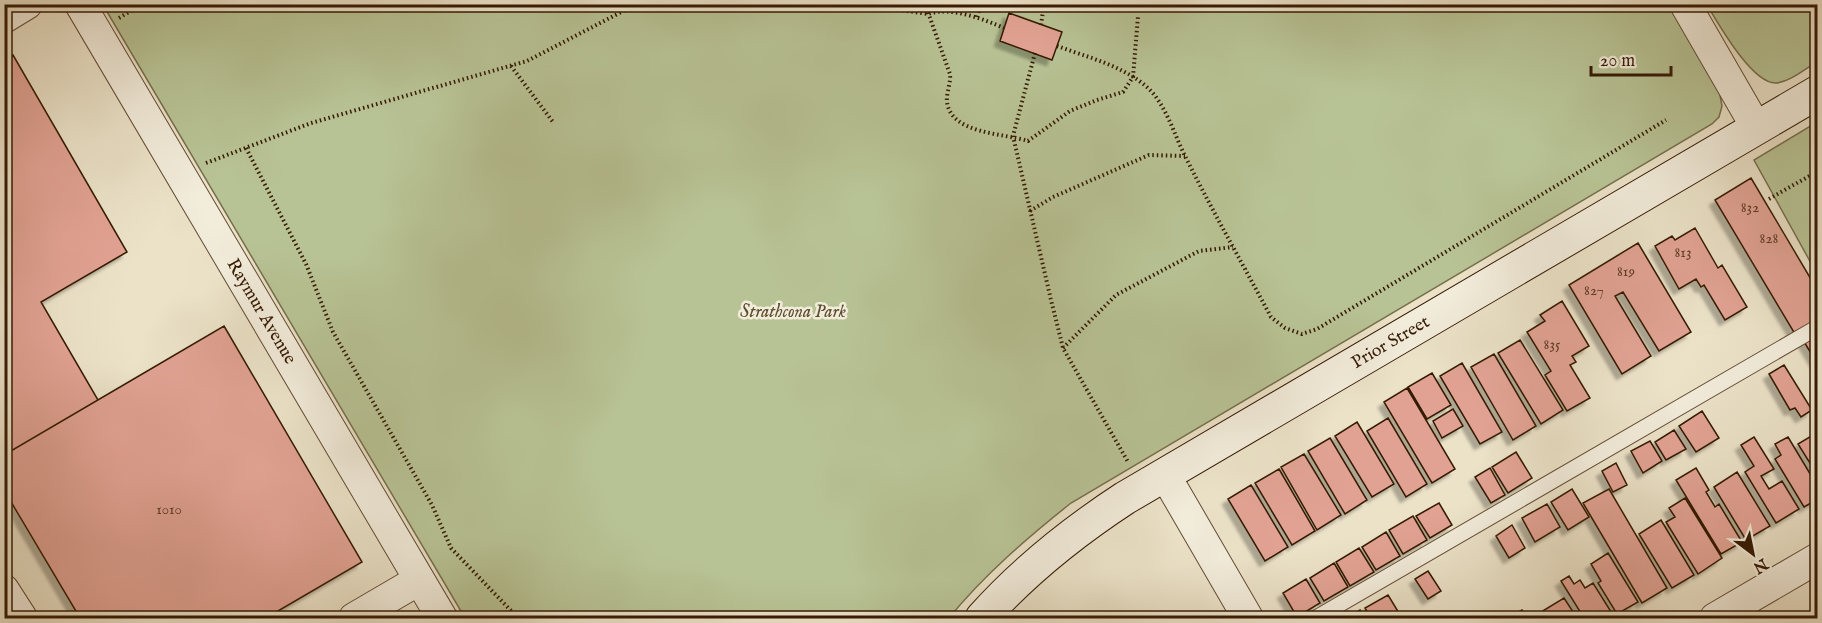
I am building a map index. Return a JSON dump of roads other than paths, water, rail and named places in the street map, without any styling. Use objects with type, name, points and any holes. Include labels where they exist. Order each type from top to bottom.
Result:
[{"type":"main road","name":"Prior Street","points":[[982,618],[1037,563],[1087,524],[1134,492],[1818,92]]},
{"type":"street","points":[[4,18],[27,4]]},
{"type":"street","name":"Raymur Avenue","points":[[80,4],[442,618]]},
{"type":"street","points":[[1685,4],[1756,127]]},
{"type":"street","points":[[1165,475],[1248,618]]},
{"type":"street","points":[[1715,618],[1818,558]]},
{"type":"street","points":[[354,618],[419,579]]},
{"type":"street","points":[[4,591],[22,618]]},
{"type":"lane","points":[[1316,618],[1818,327]]},
{"type":"park label","name":"Strathcona Park","points":[[793,312]]}]
